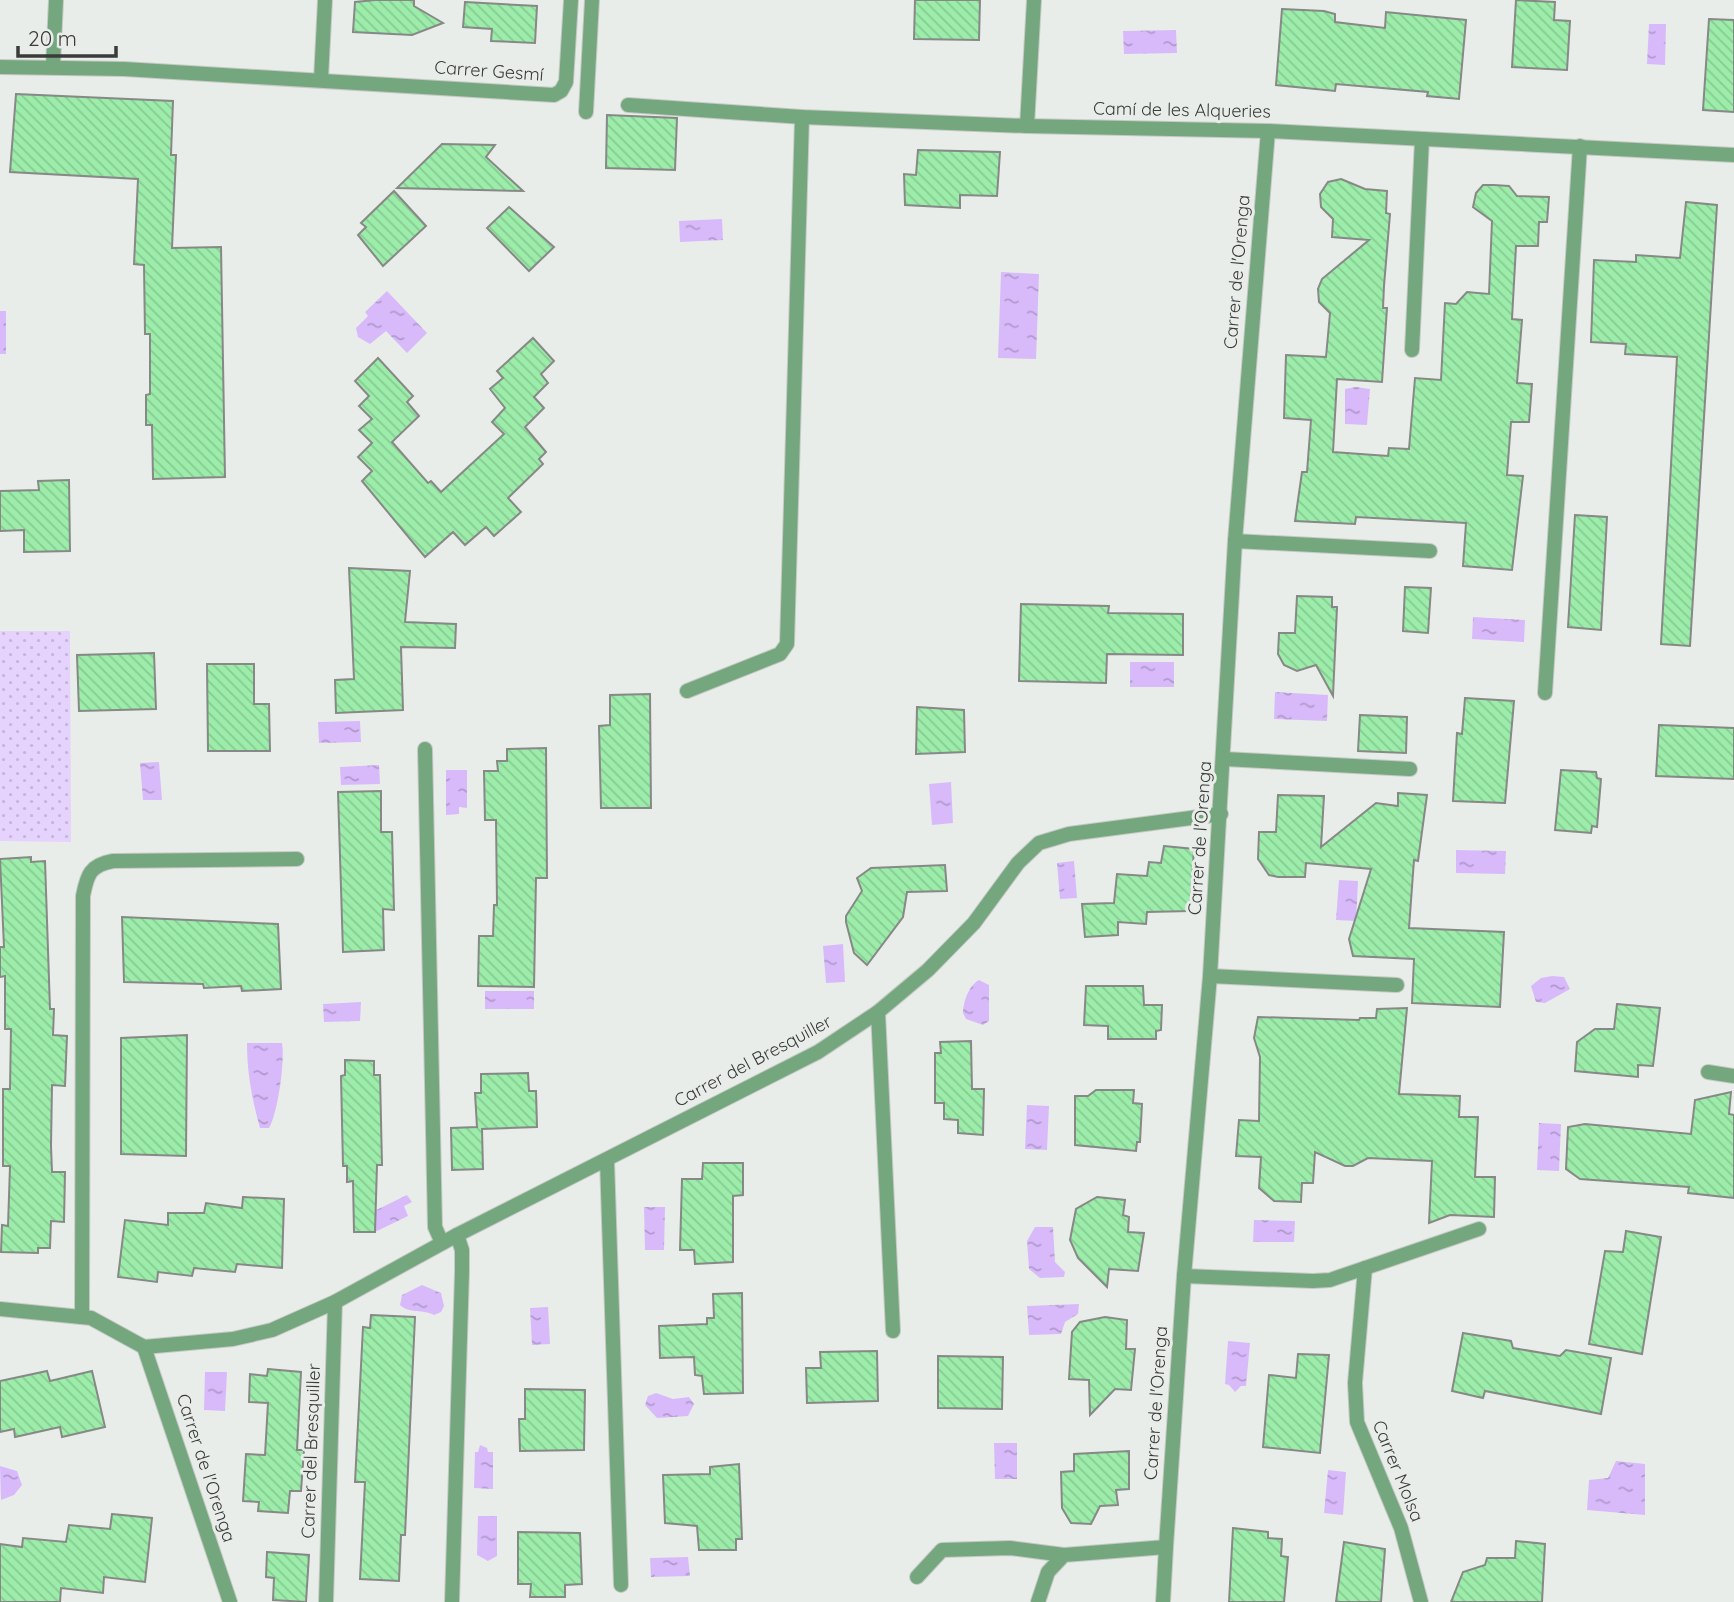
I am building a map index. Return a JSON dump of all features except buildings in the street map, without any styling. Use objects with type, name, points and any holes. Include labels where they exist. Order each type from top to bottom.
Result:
[{"type":"street","points":[[0,67],[53,66],[56,0]]},
{"type":"street","points":[[321,79],[325,0]]},
{"type":"street","name":"Carrer Gesmí","points":[[53,66],[321,79],[554,95],[561,92],[566,82],[571,0]]},
{"type":"street","points":[[586,112],[592,0]]},
{"type":"street","points":[[1027,125],[1034,0]]},
{"type":"street","name":"Camí de les Alqueries","points":[[628,105],[802,117],[1268,131],[1734,155]]},
{"type":"street","points":[[687,691],[780,654],[787,643],[802,117]]},
{"type":"street","name":"Carrer de l'Orenga","points":[[1163,1602],[1184,1276],[1210,976],[1236,541],[1268,131]]},
{"type":"street","points":[[1412,350],[1422,139]]},
{"type":"street","points":[[1545,693],[1580,146]]},
{"type":"street","points":[[1236,541],[1430,551]]},
{"type":"street","points":[[425,749],[435,1227],[442,1243]]},
{"type":"street","points":[[1224,759],[1410,769]]},
{"type":"street","name":"Carrer del Bresquiller","points":[[144,1347],[251,1336],[335,1302],[457,1235],[818,1052],[878,1012],[949,950],[999,892],[1018,863],[1039,843],[1069,834],[1221,814]]},
{"type":"street","points":[[82,1317],[83,896],[87,877],[92,868],[113,861],[297,859]]},
{"type":"street","points":[[1210,976],[1397,985]]},
{"type":"street","points":[[878,1012],[893,1331]]},
{"type":"street","points":[[1709,1072],[1734,1076]]},
{"type":"street","points":[[607,1160],[621,1585]]},
{"type":"street","points":[[1184,1276],[1330,1280],[1479,1228]]},
{"type":"street","points":[[452,1602],[462,1272],[462,1251],[457,1235]]},
{"type":"street","name":"Carrer Molsa","points":[[1365,1268],[1355,1383],[1357,1422],[1401,1528],[1422,1602]]},
{"type":"street","name":"Carrer del Bresquiller","points":[[326,1602],[335,1302]]},
{"type":"street","points":[[0,1309],[82,1317],[110,1326],[144,1347]]},
{"type":"street","name":"Carrer de l'Orenga","points":[[144,1347],[230,1602]]},
{"type":"street","points":[[917,1577],[942,1550],[1010,1548],[1065,1555],[1166,1547]]},
{"type":"street","points":[[1038,1602],[1048,1572],[1065,1555]]},
{"type":"shaded area","points":[[0,631],[70,631],[71,842],[0,841]]},
{"type":"water","points":[[1649,24],[1666,24],[1665,65],[1647,64]]},
{"type":"water","points":[[1176,30],[1177,53],[1124,54],[1123,31]]},
{"type":"water","points":[[722,219],[723,240],[680,242],[679,221]]},
{"type":"water","points":[[1001,272],[1039,274],[1036,359],[998,358]]},
{"type":"water","points":[[387,291],[427,333],[407,353],[386,331],[370,344],[358,337],[356,328],[368,316],[365,312]]},
{"type":"water","points":[[0,311],[6,311],[6,354],[0,354]]},
{"type":"water","points":[[1345,389],[1370,389],[1367,425],[1345,424]]},
{"type":"water","points":[[1473,617],[1525,620],[1524,642],[1472,639]]},
{"type":"water","points":[[1130,662],[1174,662],[1174,687],[1130,687]]},
{"type":"water","points":[[1275,692],[1328,695],[1327,721],[1274,719]]},
{"type":"water","points":[[360,721],[361,742],[319,743],[318,722]]},
{"type":"water","points":[[159,762],[162,800],[143,800],[140,763]]},
{"type":"water","points":[[379,765],[380,784],[341,785],[340,767]]},
{"type":"water","points":[[446,770],[467,770],[467,808],[459,807],[459,814],[446,815]]},
{"type":"water","points":[[951,782],[953,823],[932,825],[929,784]]},
{"type":"water","points":[[1456,850],[1506,851],[1505,874],[1456,873]]},
{"type":"water","points":[[1074,861],[1077,898],[1060,899],[1057,863]]},
{"type":"water","points":[[1339,880],[1358,881],[1356,921],[1336,920]]},
{"type":"water","points":[[843,944],[845,982],[826,983],[823,946]]},
{"type":"water","points":[[1564,977],[1570,989],[1545,1003],[1536,1002],[1531,986],[1541,978]]},
{"type":"water","points":[[979,980],[989,985],[989,1021],[983,1025],[966,1019],[963,1013],[967,994]]},
{"type":"water","points":[[485,991],[534,991],[534,1009],[485,1009]]},
{"type":"water","points":[[361,1002],[360,1021],[324,1022],[323,1004]]},
{"type":"water","points":[[247,1043],[282,1043],[280,1086],[269,1128],[260,1128],[257,1117],[249,1076]]},
{"type":"water","points":[[1027,1105],[1049,1106],[1047,1150],[1025,1149]]},
{"type":"water","points":[[1539,1123],[1561,1124],[1559,1171],[1537,1170]]},
{"type":"water","points":[[407,1195],[412,1202],[404,1206],[408,1216],[375,1232],[366,1215]]},
{"type":"water","points":[[644,1207],[665,1207],[664,1250],[645,1250]]},
{"type":"water","points":[[1254,1220],[1295,1221],[1294,1242],[1253,1242]]},
{"type":"water","points":[[1035,1227],[1053,1227],[1055,1262],[1065,1272],[1064,1277],[1040,1278],[1029,1269],[1027,1241]]},
{"type":"water","points":[[422,1285],[441,1293],[444,1306],[441,1312],[434,1315],[408,1310],[400,1305],[402,1295]]},
{"type":"water","points":[[1079,1304],[1078,1314],[1065,1322],[1061,1334],[1029,1335],[1027,1306]]},
{"type":"water","points":[[548,1307],[550,1344],[532,1345],[530,1308]]},
{"type":"water","points":[[1228,1341],[1250,1343],[1246,1386],[1241,1386],[1235,1392],[1225,1384]]},
{"type":"water","points":[[205,1372],[227,1372],[225,1411],[204,1410]]},
{"type":"water","points":[[656,1393],[673,1399],[689,1397],[694,1404],[688,1416],[657,1418],[645,1405],[648,1396]]},
{"type":"water","points":[[994,1443],[1017,1443],[1017,1479],[995,1479]]},
{"type":"water","points":[[480,1445],[487,1448],[488,1452],[493,1452],[493,1489],[474,1488],[475,1452],[478,1452]]},
{"type":"water","points":[[1616,1461],[1645,1464],[1645,1515],[1587,1510],[1589,1480],[1608,1478]]},
{"type":"water","points":[[0,1466],[17,1471],[22,1485],[14,1495],[1,1500]]},
{"type":"water","points":[[1328,1470],[1346,1472],[1343,1515],[1324,1513]]},
{"type":"water","points":[[478,1516],[497,1516],[497,1556],[488,1561],[477,1555]]},
{"type":"water","points":[[688,1557],[690,1576],[651,1577],[650,1558]]}]
